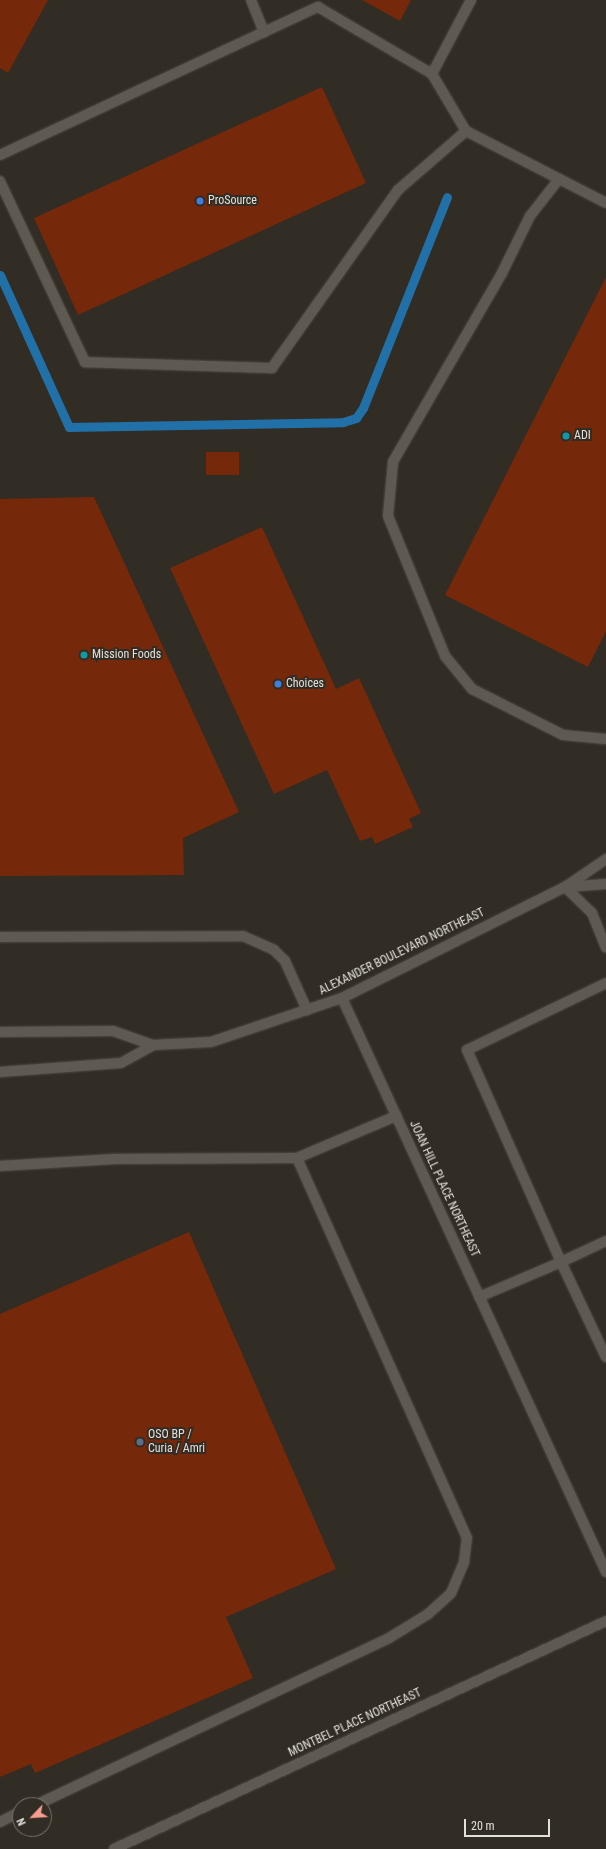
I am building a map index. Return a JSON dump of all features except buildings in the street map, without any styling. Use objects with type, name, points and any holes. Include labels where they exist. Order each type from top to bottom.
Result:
[{"type":"street","points":[[251,0],[264,32]]},
{"type":"street","points":[[432,74],[471,0]]},
{"type":"street","points":[[0,155],[318,7],[432,74],[466,131],[606,203]]},
{"type":"street","points":[[0,181],[85,362],[272,368],[398,190],[466,131]]},
{"type":"street","points":[[559,179],[530,216],[502,273],[393,462],[388,516],[445,656],[472,690],[563,735],[606,738]]},
{"type":"street","name":"ALEXANDER BOULEVARD NORTHEAST","points":[[0,1032],[113,1031],[153,1045],[211,1042],[342,998],[565,887],[606,859]]},
{"type":"street","name":"ALEXANDER BOULEVARD NORTHEAST","points":[[565,887],[606,884]]},
{"type":"street","points":[[565,887],[592,913],[606,947]]},
{"type":"street","points":[[0,937],[243,936],[274,950],[285,961],[307,1010]]},
{"type":"street","points":[[606,983],[467,1050],[561,1262],[606,1357]]},
{"type":"street","name":"JOAN HILL PLACE NORTHEAST","points":[[342,998],[606,1572]]},
{"type":"street","name":"ALEXANDER BOULEVARD NORTHEAST","points":[[0,1072],[121,1063],[153,1045]]},
{"type":"street","points":[[0,1166],[115,1159],[298,1158],[396,1116]]},
{"type":"street","points":[[52,1797],[389,1638],[428,1614],[451,1593],[464,1562],[467,1538],[298,1158]]},
{"type":"street","points":[[479,1296],[561,1262],[606,1241]]},
{"type":"street","name":"MONTBEL PLACE NORTHEAST","points":[[114,1849],[606,1621]]},
{"type":"street","points":[[0,1822],[12,1816]]},
{"type":"waterway","points":[[0,275],[69,427],[343,422],[356,418],[363,408],[447,197]]},
{"type":"place","name":"ProSource","points":[[200,201]]},
{"type":"place","name":"ADI","points":[[566,436]]},
{"type":"place","name":"Mission Foods","points":[[84,655]]},
{"type":"place","name":"Choices","points":[[278,684]]},
{"type":"place","name":"OSO BP / Curia / Amri","points":[[140,1442]]}]
